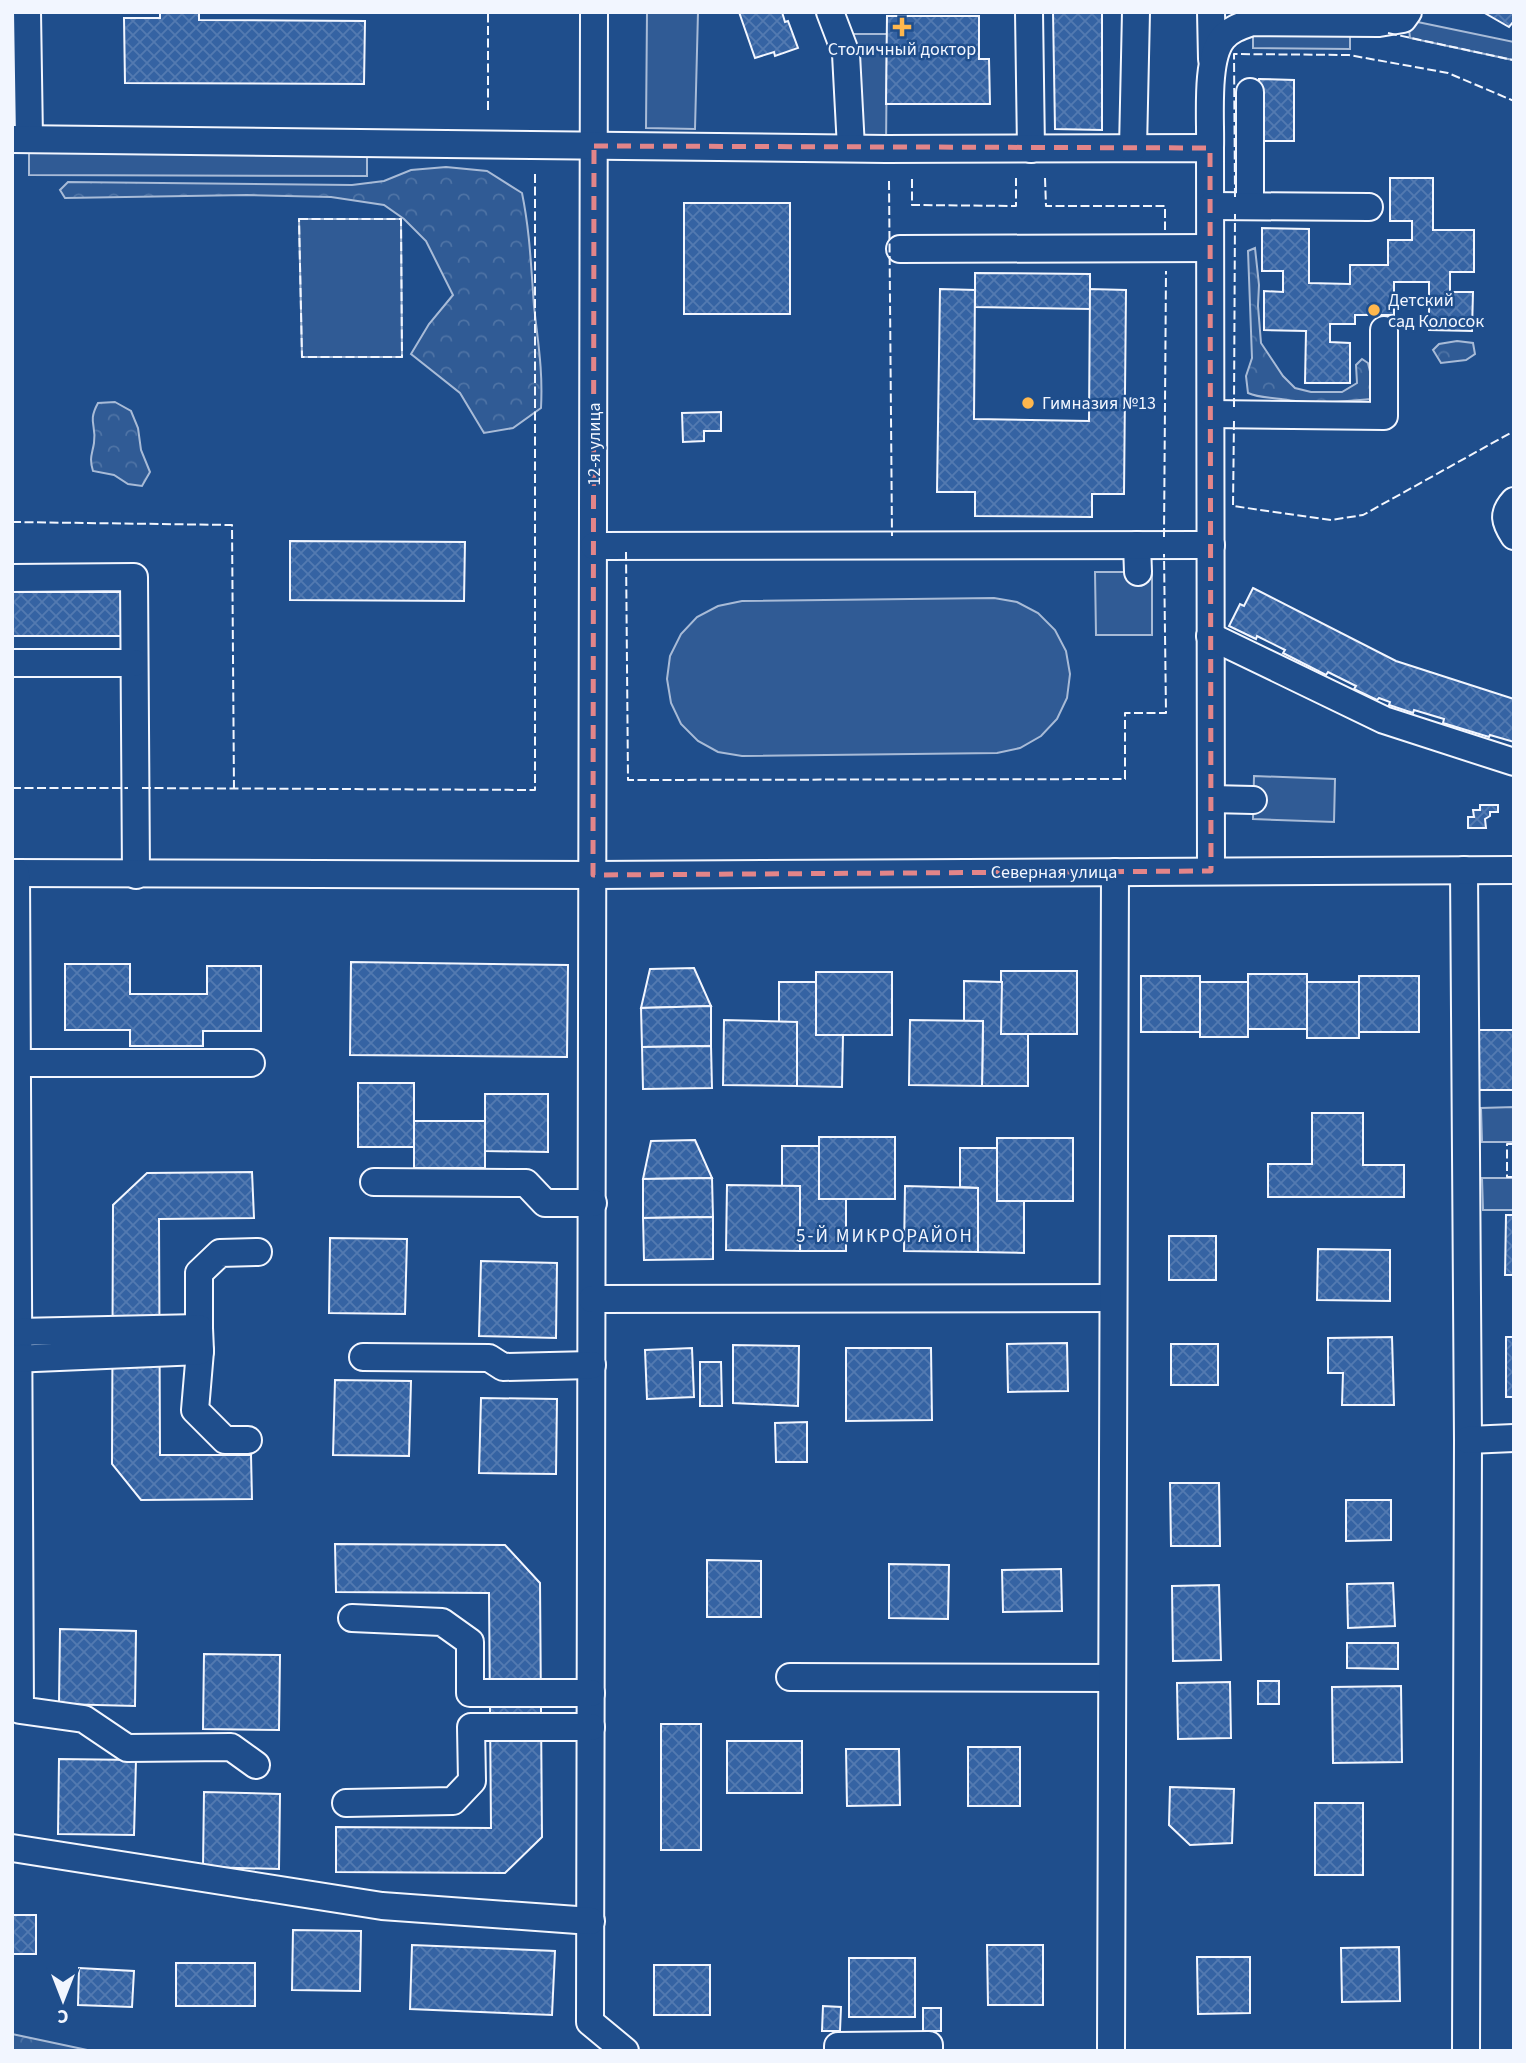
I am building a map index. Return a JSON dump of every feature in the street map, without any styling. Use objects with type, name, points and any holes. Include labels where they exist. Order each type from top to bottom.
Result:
[{"type":"street","points":[[27,12],[21,139],[594,146],[679,137],[851,148],[1210,148]]},
{"type":"street","name":"12-я улица","points":[[594,12],[590,2022],[625,2051]]},
{"type":"street","points":[[1029,12],[1031,149]]},
{"type":"street","points":[[1133,148],[1136,12]]},
{"type":"street","points":[[1211,12],[1211,872]]},
{"type":"street","points":[[1212,69],[1215,53],[1222,40],[1235,28],[1252,22],[1379,23],[1403,19],[1409,12]]},
{"type":"street","points":[[831,13],[846,54],[851,148]]},
{"type":"street","points":[[1250,92],[1250,205]]},
{"type":"street","points":[[1211,206],[1369,207]]},
{"type":"street","points":[[900,249],[1210,248]]},
{"type":"street","points":[[1211,414],[1384,416],[1384,330]]},
{"type":"street","points":[[1514,501],[1507,509],[1505,519],[1514,536]]},
{"type":"street","points":[[1137,545],[1138,572]]},
{"type":"street","points":[[594,546],[1211,545]]},
{"type":"street","points":[[12,579],[134,577],[136,875]]},
{"type":"street","points":[[1210,636],[1384,720],[1514,762]]},
{"type":"street","points":[[12,663],[134,663]]},
{"type":"street","points":[[1211,799],[1253,800]]},
{"type":"street","points":[[1464,870],[1468,1440],[1466,2051]]},
{"type":"street","name":"Северная улица","points":[[14,873],[593,875],[1514,870]]},
{"type":"street","points":[[1111,2051],[1115,872]]},
{"type":"street","points":[[14,873],[18,1332],[15,1359],[16,1711],[83,1719],[127,1748],[231,1747],[256,1765]]},
{"type":"street","points":[[14,1063],[251,1063]]},
{"type":"street","points":[[374,1182],[526,1183],[545,1203],[593,1203]]},
{"type":"street","points":[[248,1440],[225,1440],[195,1410],[200,1340],[199,1273],[220,1254],[258,1252]]},
{"type":"street","points":[[592,1299],[1113,1298]]},
{"type":"street","points":[[18,1332],[200,1340]]},
{"type":"street","points":[[15,1359],[200,1340]]},
{"type":"street","points":[[363,1357],[489,1358],[503,1367],[592,1365]]},
{"type":"street","points":[[1468,1440],[1514,1438]]},
{"type":"street","points":[[346,1803],[453,1801],[472,1781],[470,1642],[442,1622],[352,1618]]},
{"type":"street","points":[[790,1677],[1112,1678]]},
{"type":"street","points":[[470,1693],[591,1693]]},
{"type":"street","points":[[471,1727],[591,1727]]},
{"type":"street","points":[[12,1848],[382,1906],[591,1921]]},
{"type":"street","points":[[838,2051],[838,2046],[929,2045],[929,2051]]},
{"type":"highlighted area","points":[[594,146],[1210,148],[1211,871],[593,875]]},
{"type":"green space","points":[[446,167],[487,171],[522,193],[529,236],[540,357],[541,408],[513,428],[484,433],[460,393],[411,354],[429,324],[453,295],[426,241],[404,219],[384,205],[331,197],[247,195],[65,198],[60,190],[68,182],[352,185],[384,181],[411,170]]},
{"type":"green space","points":[[1255,248],[1261,343],[1283,376],[1295,388],[1311,392],[1342,392],[1357,383],[1356,365],[1362,359],[1368,363],[1373,384],[1370,399],[1304,402],[1248,393],[1246,376],[1252,358],[1248,251]]},
{"type":"green space","points":[[1457,341],[1473,343],[1475,354],[1466,360],[1441,363],[1433,350],[1439,344]]},
{"type":"green space","points":[[115,402],[131,411],[138,428],[141,450],[150,472],[142,486],[128,484],[114,475],[93,471],[91,460],[95,437],[95,410],[98,403]]},
{"type":"green space","points":[[12,2034],[92,2051],[12,2051]]},
{"type":"shaded area","points":[[647,12],[698,12],[695,129],[646,128]]},
{"type":"shaded area","points":[[1408,20],[1514,42],[1514,58],[1513,60],[1410,38]]},
{"type":"shaded area","points":[[1253,31],[1350,32],[1350,49],[1253,48]]},
{"type":"shaded area","points":[[838,34],[887,34],[886,149],[851,148]]},
{"type":"shaded area","points":[[29,139],[367,141],[367,176],[29,175]]},
{"type":"shaded area","points":[[299,219],[401,219],[402,357],[302,357]]},
{"type":"shaded area","points":[[1095,572],[1152,572],[1152,635],[1096,635]]},
{"type":"shaded area","points":[[994,598],[1017,602],[1038,613],[1055,630],[1066,651],[1070,674],[1067,698],[1057,719],[1041,736],[1020,748],[997,753],[742,756],[718,752],[698,741],[681,724],[671,703],[667,679],[670,656],[681,634],[697,617],[718,606],[742,601]]},
{"type":"shaded area","points":[[1254,776],[1335,779],[1334,822],[1253,819]]},
{"type":"shaded area","points":[[1514,1107],[1514,1142],[1482,1142],[1481,1108]]},
{"type":"shaded area","points":[[1482,1178],[1514,1178],[1514,1210],[1483,1210]]},
{"type":"building","points":[[160,12],[199,12],[199,20],[365,21],[364,84],[125,83],[124,18],[160,18]]},
{"type":"building","points":[[739,12],[782,12],[798,48],[775,56],[774,52],[755,58]]},
{"type":"building","points":[[1053,12],[1102,12],[1102,130],[1055,129]]},
{"type":"building","points":[[1483,12],[1514,12],[1514,21],[1509,27]]},
{"type":"building","points":[[887,16],[979,16],[979,59],[989,59],[990,104],[886,104]]},
{"type":"building","points":[[1259,79],[1294,80],[1294,141],[1260,141]]},
{"type":"building","points":[[1390,178],[1433,178],[1433,230],[1474,230],[1474,272],[1450,272],[1450,292],[1473,292],[1472,331],[1429,330],[1429,282],[1394,282],[1394,315],[1355,315],[1355,324],[1330,324],[1330,342],[1350,343],[1350,383],[1305,383],[1306,331],[1264,330],[1264,291],[1283,292],[1283,271],[1262,271],[1262,228],[1309,229],[1309,283],[1350,284],[1350,265],[1388,265],[1388,240],[1412,240],[1412,221],[1390,221]]},
{"type":"building","points":[[684,203],[790,203],[790,314],[684,314]]},
{"type":"building","points":[[975,273],[1090,274],[1090,309],[975,307]]},
{"type":"building","points":[[940,289],[975,290],[974,419],[1089,421],[1090,289],[1126,290],[1124,494],[1092,494],[1092,517],[975,516],[975,492],[937,492]]},
{"type":"building","points":[[721,412],[721,431],[704,431],[704,441],[683,442],[682,413]]},
{"type":"building","points":[[290,541],[465,542],[464,601],[290,600]]},
{"type":"building","points":[[1253,588],[1396,661],[1514,699],[1514,742],[1443,723],[1444,719],[1414,710],[1413,713],[1389,705],[1390,702],[1379,698],[1377,700],[1354,689],[1356,686],[1328,672],[1326,675],[1257,636],[1256,639],[1229,626],[1240,604],[1244,606]]},
{"type":"building","points":[[12,592],[125,592],[125,636],[12,636]]},
{"type":"building","points":[[1480,805],[1498,805],[1498,812],[1490,812],[1490,816],[1485,819],[1486,828],[1468,828],[1468,817],[1474,817],[1473,810],[1480,810]]},
{"type":"building","points":[[351,962],[568,965],[567,1057],[350,1055]]},
{"type":"building","points":[[65,964],[130,964],[130,994],[207,994],[207,966],[261,966],[261,1031],[203,1031],[203,1046],[130,1046],[130,1030],[65,1030]]},
{"type":"building","points":[[694,968],[711,1006],[641,1008],[650,969]]},
{"type":"building","points":[[1001,971],[1077,971],[1077,1034],[1001,1034]]},
{"type":"building","points":[[816,972],[892,972],[892,1035],[816,1035]]},
{"type":"building","points":[[1248,974],[1307,974],[1307,1029],[1248,1029]]},
{"type":"building","points":[[1141,976],[1200,976],[1200,1032],[1141,1032]]},
{"type":"building","points":[[1359,976],[1419,976],[1419,1032],[1359,1032]]},
{"type":"building","points":[[964,981],[1002,982],[1001,1034],[1028,1034],[1028,1086],[982,1086],[983,1021],[964,1021]]},
{"type":"building","points":[[779,982],[816,982],[816,1035],[843,1035],[842,1087],[797,1086],[797,1022],[779,1022]]},
{"type":"building","points":[[1200,982],[1248,982],[1248,1037],[1200,1037]]},
{"type":"building","points":[[1307,982],[1359,982],[1359,1038],[1307,1038]]},
{"type":"building","points":[[711,1006],[711,1046],[642,1047],[641,1008]]},
{"type":"building","points":[[724,1020],[797,1022],[797,1086],[723,1085]]},
{"type":"building","points":[[910,1020],[983,1021],[982,1086],[909,1085]]},
{"type":"building","points":[[1479,1030],[1514,1030],[1514,1090],[1479,1090]]},
{"type":"building","points":[[711,1046],[712,1088],[643,1089],[642,1047]]},
{"type":"building","points":[[358,1083],[414,1083],[414,1147],[358,1147]]},
{"type":"building","points":[[485,1094],[548,1094],[548,1152],[485,1151]]},
{"type":"building","points":[[1312,1113],[1363,1113],[1363,1165],[1404,1165],[1404,1197],[1268,1197],[1268,1164],[1312,1164]]},
{"type":"building","points":[[414,1121],[485,1121],[485,1168],[414,1168]]},
{"type":"building","points":[[819,1137],[895,1137],[895,1199],[819,1199]]},
{"type":"building","points":[[997,1138],[1073,1138],[1073,1201],[997,1201]]},
{"type":"building","points":[[695,1140],[712,1178],[643,1179],[651,1141]]},
{"type":"building","points":[[782,1146],[819,1146],[819,1199],[846,1199],[846,1251],[800,1251],[800,1186],[782,1186]]},
{"type":"building","points":[[960,1148],[997,1148],[997,1201],[1024,1201],[1024,1253],[978,1252],[978,1188],[960,1187]]},
{"type":"building","points":[[252,1172],[254,1218],[159,1219],[160,1455],[251,1455],[252,1499],[141,1500],[112,1464],[113,1205],[147,1173]]},
{"type":"building","points":[[712,1178],[713,1217],[643,1218],[643,1179]]},
{"type":"building","points":[[727,1185],[800,1186],[800,1251],[726,1250]]},
{"type":"building","points":[[905,1186],[978,1188],[978,1252],[904,1251]]},
{"type":"building","points":[[1506,1215],[1514,1215],[1514,1275],[1505,1275]]},
{"type":"building","points":[[713,1217],[713,1259],[644,1260],[643,1218]]},
{"type":"building","points":[[1169,1236],[1216,1236],[1216,1280],[1169,1280]]},
{"type":"building","points":[[330,1238],[407,1239],[405,1314],[329,1313]]},
{"type":"building","points":[[1318,1249],[1390,1250],[1390,1301],[1317,1300]]},
{"type":"building","points":[[481,1261],[557,1263],[556,1338],[479,1336]]},
{"type":"building","points":[[1392,1337],[1394,1405],[1342,1405],[1343,1373],[1328,1373],[1328,1338]]},
{"type":"building","points":[[1506,1337],[1514,1337],[1514,1397],[1506,1397]]},
{"type":"building","points":[[1067,1343],[1068,1391],[1008,1392],[1007,1344]]},
{"type":"building","points":[[1171,1344],[1218,1344],[1218,1385],[1171,1385]]},
{"type":"building","points":[[733,1345],[799,1346],[798,1406],[733,1403]]},
{"type":"building","points":[[692,1348],[694,1397],[647,1399],[645,1350]]},
{"type":"building","points":[[846,1348],[931,1348],[932,1420],[846,1421]]},
{"type":"building","points":[[700,1362],[721,1362],[722,1406],[700,1406]]},
{"type":"building","points":[[335,1380],[411,1381],[409,1456],[333,1455]]},
{"type":"building","points":[[481,1398],[557,1399],[556,1474],[479,1473]]},
{"type":"building","points":[[807,1422],[807,1462],[776,1462],[775,1423]]},
{"type":"building","points":[[1170,1483],[1219,1483],[1220,1546],[1171,1546]]},
{"type":"building","points":[[1346,1500],[1391,1500],[1391,1540],[1346,1541]]},
{"type":"building","points":[[335,1544],[505,1545],[540,1583],[542,1837],[505,1873],[336,1872],[336,1827],[491,1828],[489,1593],[336,1592]]},
{"type":"building","points":[[707,1560],[761,1561],[761,1617],[707,1617]]},
{"type":"building","points":[[889,1564],[949,1565],[948,1619],[889,1618]]},
{"type":"building","points":[[1061,1569],[1062,1611],[1003,1612],[1002,1570]]},
{"type":"building","points":[[1393,1583],[1395,1626],[1348,1628],[1347,1584]]},
{"type":"building","points":[[1219,1585],[1221,1660],[1173,1661],[1172,1586]]},
{"type":"building","points":[[60,1629],[136,1631],[135,1706],[59,1704]]},
{"type":"building","points":[[1347,1643],[1398,1643],[1398,1669],[1347,1668]]},
{"type":"building","points":[[204,1654],[280,1655],[279,1730],[203,1729]]},
{"type":"building","points":[[1258,1681],[1279,1681],[1279,1704],[1258,1704]]},
{"type":"building","points":[[1230,1682],[1231,1738],[1178,1739],[1177,1683]]},
{"type":"building","points":[[1401,1686],[1402,1762],[1333,1763],[1332,1687]]},
{"type":"building","points":[[661,1724],[701,1724],[701,1850],[661,1850]]},
{"type":"building","points":[[727,1741],[802,1741],[802,1793],[727,1793]]},
{"type":"building","points":[[968,1747],[1020,1747],[1020,1806],[968,1806]]},
{"type":"building","points":[[846,1749],[899,1749],[900,1805],[847,1806]]},
{"type":"building","points":[[59,1759],[136,1760],[134,1835],[58,1834]]},
{"type":"building","points":[[1170,1787],[1234,1789],[1232,1843],[1190,1845],[1169,1825]]},
{"type":"building","points":[[204,1792],[280,1794],[279,1869],[203,1867]]},
{"type":"building","points":[[1315,1803],[1363,1803],[1363,1875],[1315,1875]]},
{"type":"building","points":[[12,1915],[36,1915],[36,1954],[12,1954]]},
{"type":"building","points":[[293,1930],[361,1931],[360,1991],[292,1990]]},
{"type":"building","points":[[412,1945],[555,1951],[552,2015],[410,2009]]},
{"type":"building","points":[[987,1945],[1043,1945],[1043,2005],[988,2005]]},
{"type":"building","points":[[1399,1947],[1400,2001],[1342,2002],[1341,1948]]},
{"type":"building","points":[[1197,1957],[1250,1957],[1250,2013],[1198,2014]]},
{"type":"building","points":[[849,1958],[915,1958],[915,2017],[849,2017]]},
{"type":"building","points":[[176,1963],[255,1963],[255,2006],[176,2006]]},
{"type":"building","points":[[654,1965],[710,1965],[710,2015],[654,2015]]},
{"type":"building","points":[[79,1968],[134,1971],[132,2007],[78,2005]]},
{"type":"building","points":[[823,2006],[841,2007],[840,2031],[822,2031]]},
{"type":"building","points":[[923,2008],[941,2008],[941,2031],[923,2031]]},
{"type":"fence","points":[[488,12],[488,110]]},
{"type":"fence","points":[[1388,33],[1513,60],[1514,58]]},
{"type":"fence","points":[[1235,197],[1234,54],[1349,55],[1448,73],[1514,101]]},
{"type":"fence","points":[[142,788],[535,790],[535,172]]},
{"type":"fence","points":[[912,179],[912,205],[1016,206],[1016,178]]},
{"type":"fence","points":[[1045,178],[1046,206],[1165,206],[1165,230]]},
{"type":"fence","points":[[889,181],[892,536]]},
{"type":"fence","points":[[1234,407],[1235,214]]},
{"type":"fence","points":[[299,219],[401,219],[402,357],[302,357],[299,219]]},
{"type":"fence","points":[[1164,537],[1166,271]]},
{"type":"fence","points":[[1234,421],[1233,506],[1331,520],[1363,515],[1514,431]]},
{"type":"fence","points":[[12,522],[232,525],[234,790]]},
{"type":"fence","points":[[626,552],[628,780],[1125,779],[1125,713],[1166,713],[1164,554]]},
{"type":"fence","points":[[12,788],[128,788]]},
{"type":"fence","points":[[1514,1144],[1507,1144],[1507,1177],[1514,1177]]},
{"type":"place","name":"Столичный доктор","points":[[902,27]]},
{"type":"place","name":"Детский сад Колосок","points":[[1374,310]]},
{"type":"place","name":"Гимназия №13","points":[[1028,403]]},
{"type":"district","name":"5-Й МИКРОРАЙОН","points":[[885,1236]]}]
